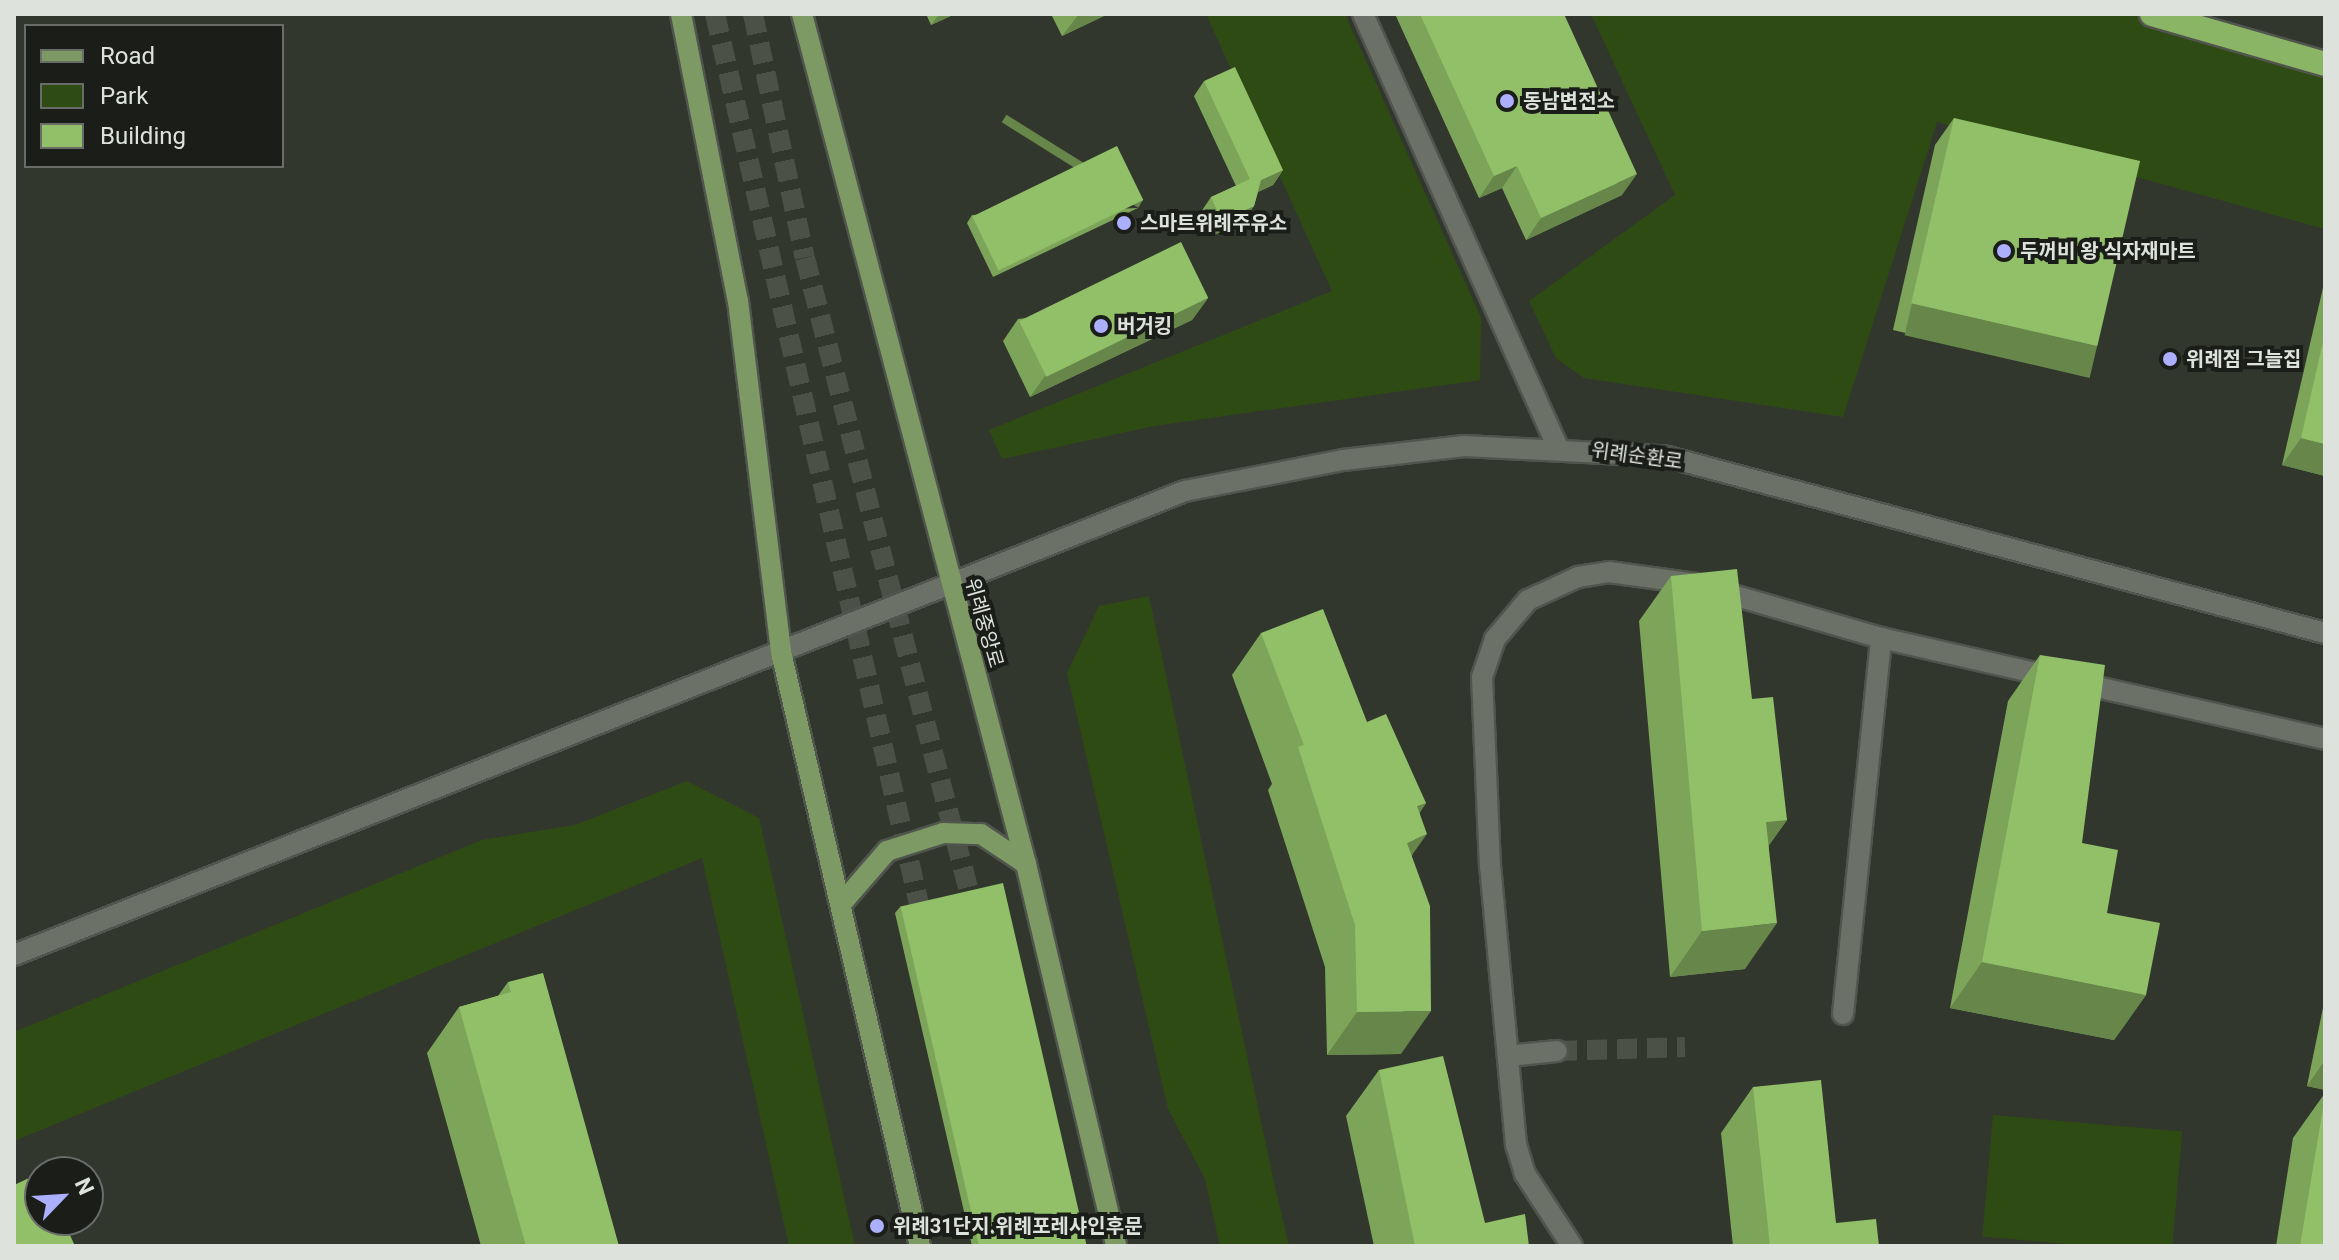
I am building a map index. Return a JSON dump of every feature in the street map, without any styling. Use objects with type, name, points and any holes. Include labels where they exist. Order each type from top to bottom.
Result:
[{"type":"highway","points":[[2152,14],[2325,64]]},
{"type":"main road","points":[[681,14],[738,301],[781,652],[920,1246]]},
{"type":"main road","name":"위례중앙로","points":[[802,14],[948,582],[1026,864],[1116,1246]]},
{"type":"main road","points":[[842,903],[887,851],[943,833],[981,834],[1026,864]]},
{"type":"street","points":[[1363,14],[1557,446]]},
{"type":"street","name":"위례순환로","points":[[14,955],[781,652],[948,582],[1185,491],[1358,458],[1464,446],[1557,446],[1664,456],[2325,633]]},
{"type":"street","points":[[1572,1246],[1525,1174],[1508,1056],[1482,677],[1495,639],[1528,600],[1578,577],[1609,572],[1695,584],[1881,638],[2325,739]]},
{"type":"street","points":[[1843,1014],[1881,638]]},
{"type":"street","points":[[1508,1056],[1557,1051]]},
{"type":"green space","points":[[1206,14],[1345,14],[1481,318],[1480,380],[1154,426],[1002,459],[989,430],[1332,291]]},
{"type":"green space","points":[[1591,14],[2140,14],[2325,74],[2325,229],[1937,122],[1843,417],[1584,378],[1556,358],[1529,301],[1675,195]]},
{"type":"green space","points":[[1149,596],[1289,1246],[1220,1246],[1205,1179],[1168,1109],[1067,673],[1099,606]]},
{"type":"green space","points":[[687,781],[759,818],[855,1246],[789,1246],[702,858],[14,1141],[14,1032],[482,840],[575,825]]},
{"type":"green space","points":[[1993,1115],[2182,1132],[2172,1246],[2091,1246],[1982,1237]]},
{"type":"building","name":"동남변전소","points":[[1420,14],[1564,14],[1637,174],[1541,218],[1517,166],[1494,176]]},
{"type":"building","points":[[1235,67],[1283,170],[1261,180],[1254,206],[1222,221],[1211,197],[1250,179],[1204,81]]},
{"type":"building","points":[[1954,118],[2140,161],[2097,346],[1911,303]]},
{"type":"building","points":[[1117,146],[1143,200],[999,271],[972,217]]},
{"type":"building","points":[[1181,242],[1208,298],[1046,377],[1019,321]]},
{"type":"building","points":[[2325,333],[2325,444],[2301,438]]},
{"type":"building","points":[[1737,569],[1752,699],[1773,697],[1787,820],[1766,822],[1777,923],[1702,931],[1671,576]]},
{"type":"building","points":[[1323,609],[1367,722],[1386,714],[1426,803],[1417,806],[1427,834],[1407,843],[1430,906],[1431,1011],[1357,1012],[1355,925],[1298,747],[1304,745],[1261,633]]},
{"type":"building","points":[[2040,655],[2105,665],[2082,843],[2118,850],[2107,913],[2160,923],[2146,995],[1982,962]]},
{"type":"building","points":[[1003,883],[1087,1245],[979,1246],[901,907]]},
{"type":"building","points":[[543,973],[619,1246],[526,1246],[459,1007],[511,992],[508,982]]},
{"type":"building","points":[[1443,1056],[1485,1223],[1525,1214],[1529,1246],[1415,1246],[1379,1070]]},
{"type":"building","points":[[1821,1080],[1836,1223],[1876,1219],[1879,1246],[1770,1246],[1753,1087]]},
{"type":"building","points":[[2325,1096],[2325,1246],[2300,1246]]},
{"type":"building","points":[[24,1180],[24,1236],[70,1236],[75,1246],[14,1246],[14,1185]]},
{"type":"tunnel","points":[[715,14],[924,926]]},
{"type":"tunnel","points":[[753,14],[805,258],[975,915]]},
{"type":"tunnel","points":[[1557,1051],[1685,1047]]},
{"type":"place","name":"동남변전소","points":[[1507,101]]},
{"type":"place","name":"스마트위례주유소","points":[[1124,223]]},
{"type":"place","name":"두꺼비 왕 식자재마트","points":[[2004,251]]},
{"type":"place","name":"버거킹","points":[[1101,326]]},
{"type":"place","name":"위례점 그늘집","points":[[2170,359]]},
{"type":"place","name":"위례31단지.위례포레샤인후문","points":[[877,1226]]}]
